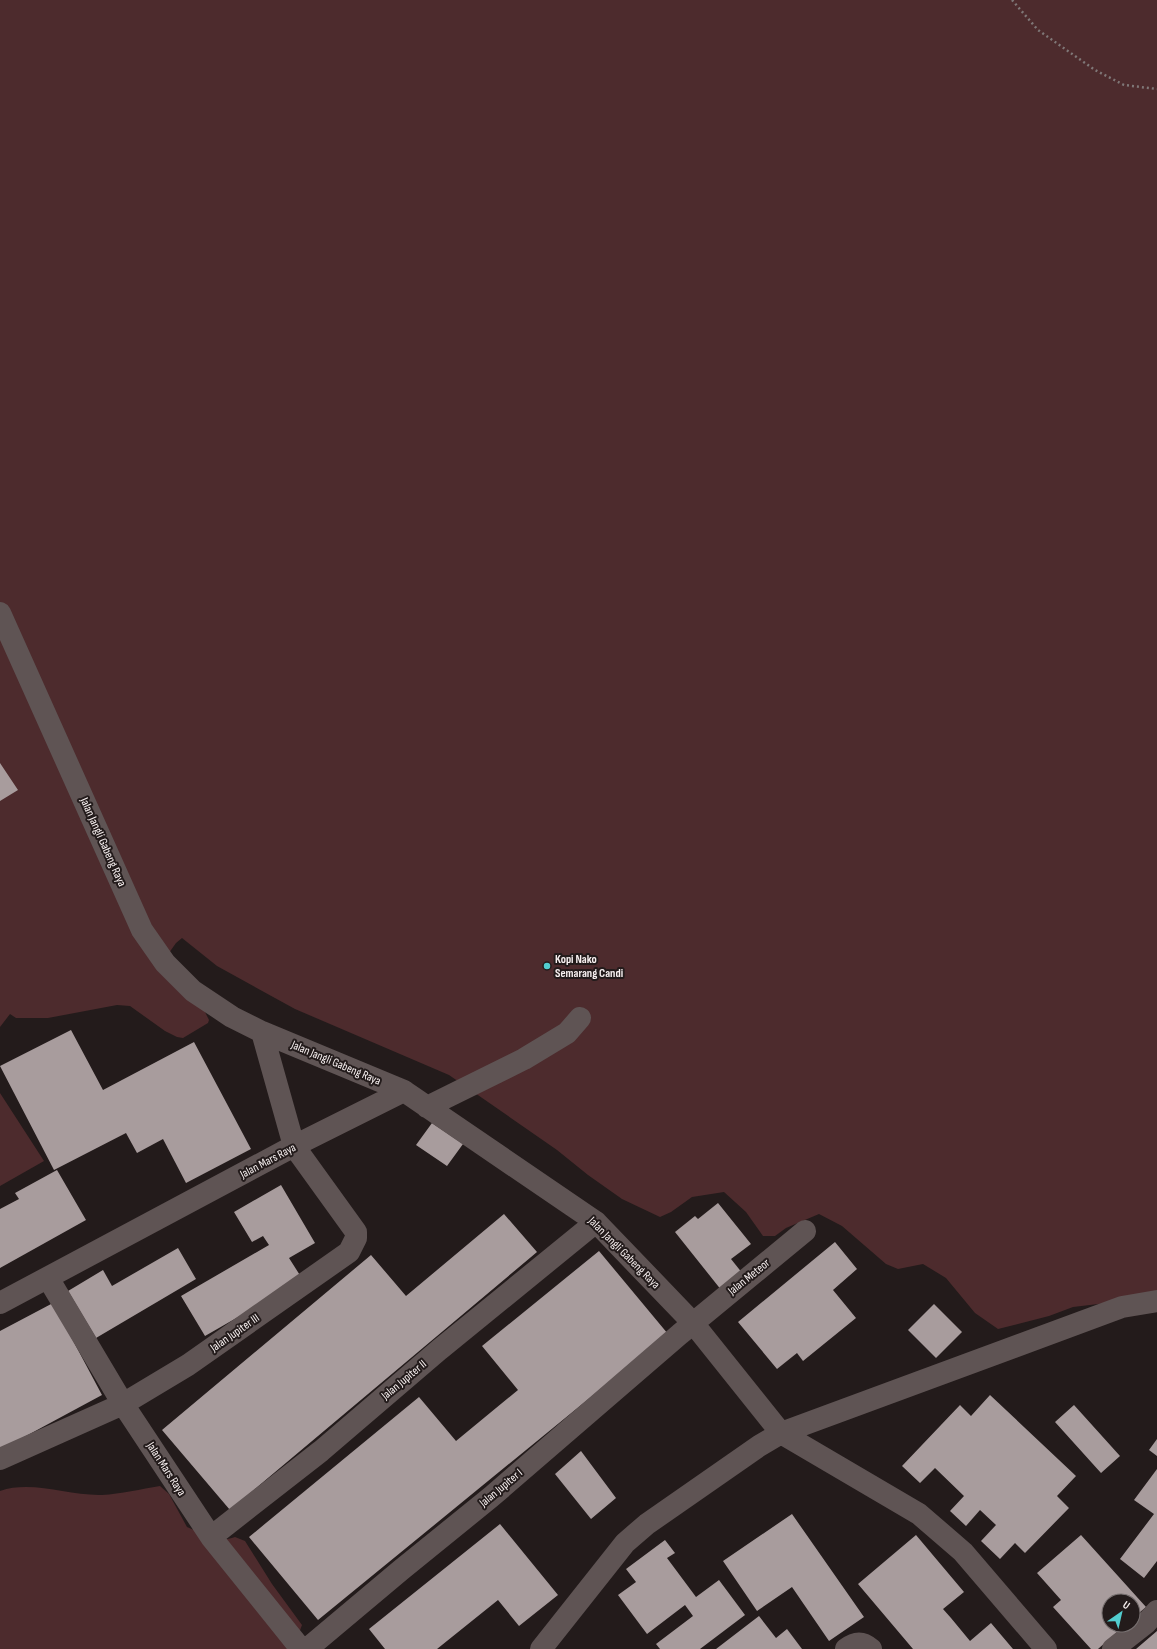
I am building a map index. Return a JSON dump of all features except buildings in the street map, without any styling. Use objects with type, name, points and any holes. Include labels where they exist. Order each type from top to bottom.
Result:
[{"type":"street","name":"Jalan Jangli Gabeng Raya","points":[[0,613],[142,930],[165,963],[193,991],[232,1017],[262,1032],[404,1091],[596,1222],[693,1323],[781,1433]]},
{"type":"street","points":[[427,1107],[524,1059],[567,1033],[580,1018]]},
{"type":"street","points":[[262,1032],[294,1146]]},
{"type":"street","name":"Jalan Mars Raya","points":[[0,1303],[170,1214],[294,1146],[404,1091]]},
{"type":"street","name":"Jalan Jupiter III","points":[[0,1459],[123,1404],[188,1365],[349,1252],[356,1238],[356,1232],[294,1146]]},
{"type":"street","name":"Jalan Jupiter II","points":[[211,1537],[320,1451],[439,1350],[596,1222]]},
{"type":"street","name":"Jalan Meteor","points":[[693,1323],[805,1231]]},
{"type":"street","name":"Jalan Mars Raya","points":[[48,1278],[123,1404],[211,1537],[301,1649]]},
{"type":"street","points":[[540,1649],[625,1543],[647,1524],[759,1446],[781,1433],[1122,1307],[1157,1301]]},
{"type":"street","name":"Jalan Jupiter I","points":[[307,1649],[491,1497],[693,1323]]},
{"type":"street","points":[[781,1433],[920,1514],[963,1552],[1046,1649]]},
{"type":"street","points":[[1113,1649],[1146,1623],[1157,1611]]},
{"type":"street","points":[[846,1649],[857,1642],[863,1643],[871,1649]]},
{"type":"path","points":[[1012,0],[1038,30],[1095,70],[1124,84],[1157,89]]},
{"type":"shaded area","points":[[0,0],[1157,0],[1157,1297],[1073,1307],[1049,1316],[998,1329],[975,1313],[946,1278],[923,1264],[898,1269],[886,1264],[842,1226],[819,1214],[786,1228],[775,1236],[763,1236],[746,1212],[724,1192],[692,1197],[671,1212],[660,1217],[622,1199],[588,1175],[557,1150],[449,1075],[295,1009],[217,966],[182,938],[176,943],[164,960],[204,1010],[209,1020],[208,1023],[183,1038],[177,1037],[165,1031],[130,1006],[117,1005],[48,1018],[16,1018],[10,1014],[0,1027]]},
{"type":"shaded area","points":[[0,1093],[44,1161],[0,1186]]},
{"type":"shaded area","points":[[160,1486],[169,1494],[187,1527],[216,1539],[228,1539],[235,1537],[245,1541],[272,1584],[302,1625],[293,1649],[0,1649],[0,1491],[25,1487],[89,1495],[102,1495],[124,1493]]},
{"type":"place","name":"Kopi Nako Semarang Candi","points":[[547,966]]}]
